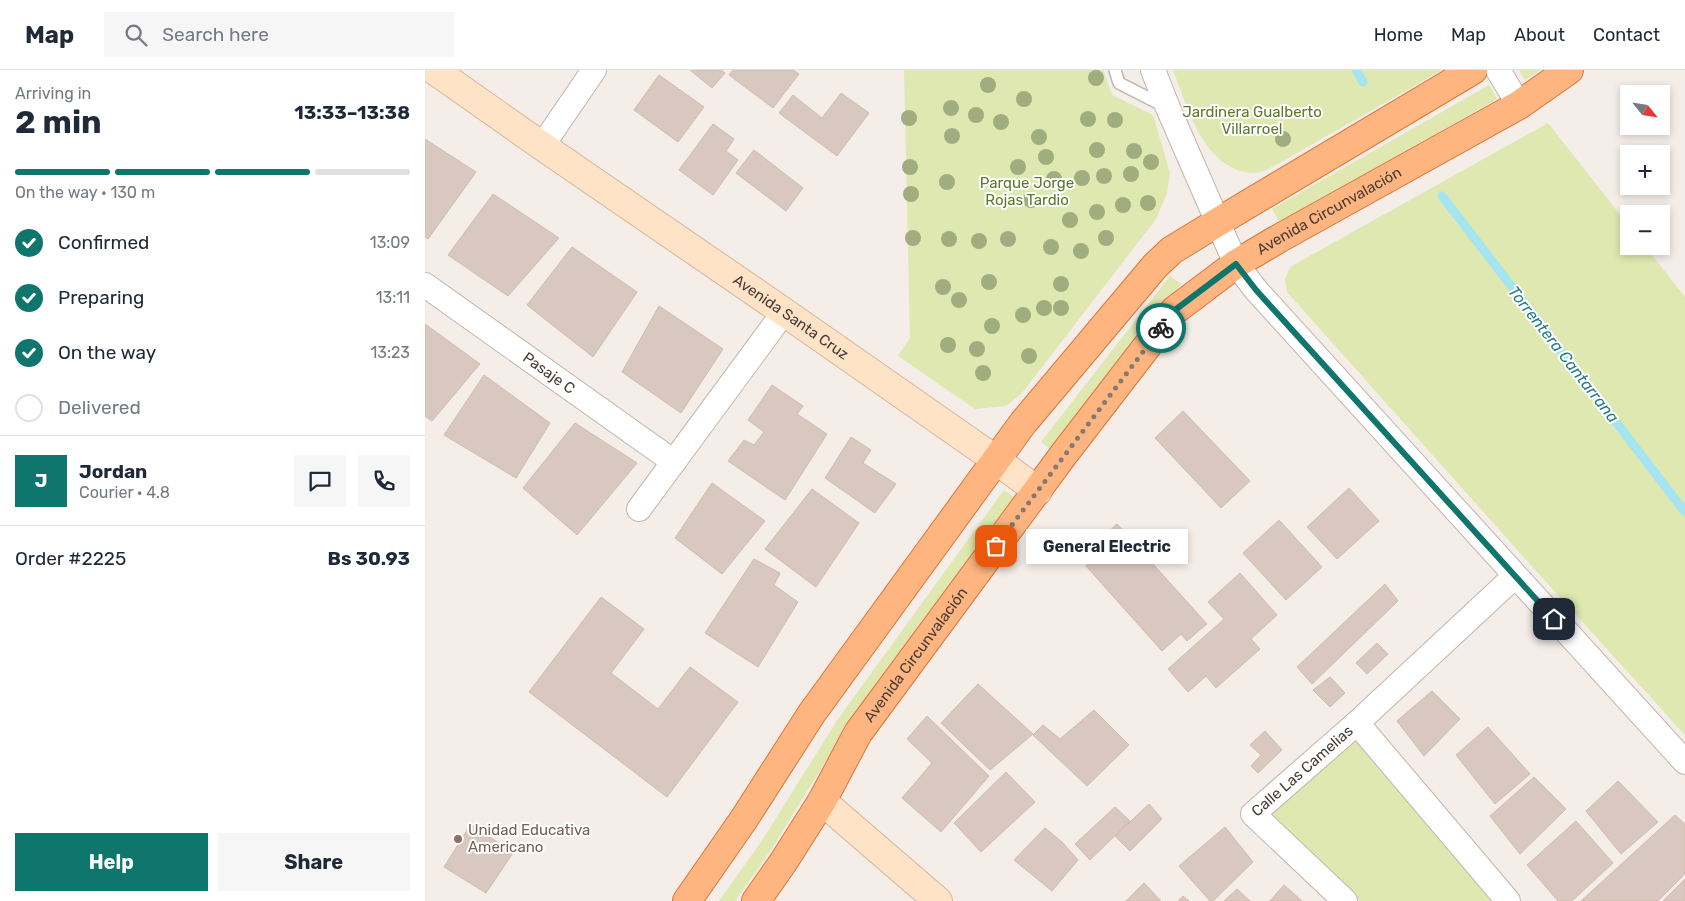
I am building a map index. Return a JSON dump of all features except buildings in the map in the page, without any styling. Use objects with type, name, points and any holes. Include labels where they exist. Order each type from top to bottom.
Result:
[{"type":"highway","points":[[687,901],[744,819],[812,712],[1023,423],[1155,266],[1172,250],[1473,70]]},
{"type":"highway","name":"Avenida Circunvalación","points":[[756,901],[822,801],[859,733],[1038,490],[1175,310],[1236,264],[1519,105],[1569,70]]},
{"type":"main road","name":"Avenida Santa Cruz","points":[[434,70],[1038,490]]},
{"type":"main road","points":[[822,801],[938,901]]},
{"type":"street","points":[[542,146],[594,70]]},
{"type":"street","points":[[1153,70],[1236,264],[1256,290],[1685,762]]},
{"type":"street","points":[[1498,70],[1519,105]]},
{"type":"street","name":"Pasaje C","points":[[425,285],[674,462]]},
{"type":"street","points":[[639,510],[784,312]]},
{"type":"street","name":"Calle Las Camelias","points":[[1345,901],[1253,814],[1357,723],[1515,576]]},
{"type":"street","name":"Calle Las Camelias","points":[[1357,723],[1508,901]]},
{"type":"lane","points":[[1115,70],[1119,83],[1168,108]]},
{"type":"green space","name":"Parque Jorge Rojas Tardio","points":[[904,70],[1103,70],[1112,95],[1153,115],[1170,173],[1167,193],[1156,219],[1022,393],[1006,406],[975,409],[898,356],[910,338]]},
{"type":"green space","name":"Jardinera Gualberto Villarroel","points":[[1173,70],[1442,70],[1276,165],[1254,173],[1237,170],[1222,161],[1210,150],[1192,119]]},
{"type":"green space","points":[[1519,70],[1541,70],[1525,80]]},
{"type":"green space","points":[[1489,85],[1497,99],[1280,223],[1272,209]]},
{"type":"green space","points":[[1548,123],[1620,215],[1620,255],[1652,255],[1685,297],[1685,735],[1287,292],[1285,279],[1290,267]]},
{"type":"green space","points":[[1170,276],[1181,284],[1052,450],[1041,442]]},
{"type":"green space","points":[[1004,490],[1014,497],[841,736],[771,850],[735,901],[719,901],[763,839],[838,719]]},
{"type":"green space","points":[[1352,741],[1363,745],[1499,901],[1360,901],[1273,822],[1272,810]]},
{"type":"waterway","name":"Torrentera Cantarrana","points":[[1356,70],[1363,82]]},
{"type":"waterway","name":"Torrentera Cantarrana","points":[[1442,196],[1685,512]]},
{"type":"way so far","points":[[996,546],[1161,328]]},
{"type":"place","name":"General Electric","points":[[996,546]]},
{"type":"place","name":"Unidad Educativa Americano","points":[[458,839]]},
{"type":"route","points":[[1161,328],[1175,310],[1199,290],[1236,264],[1256,290],[1554,619]]}]
